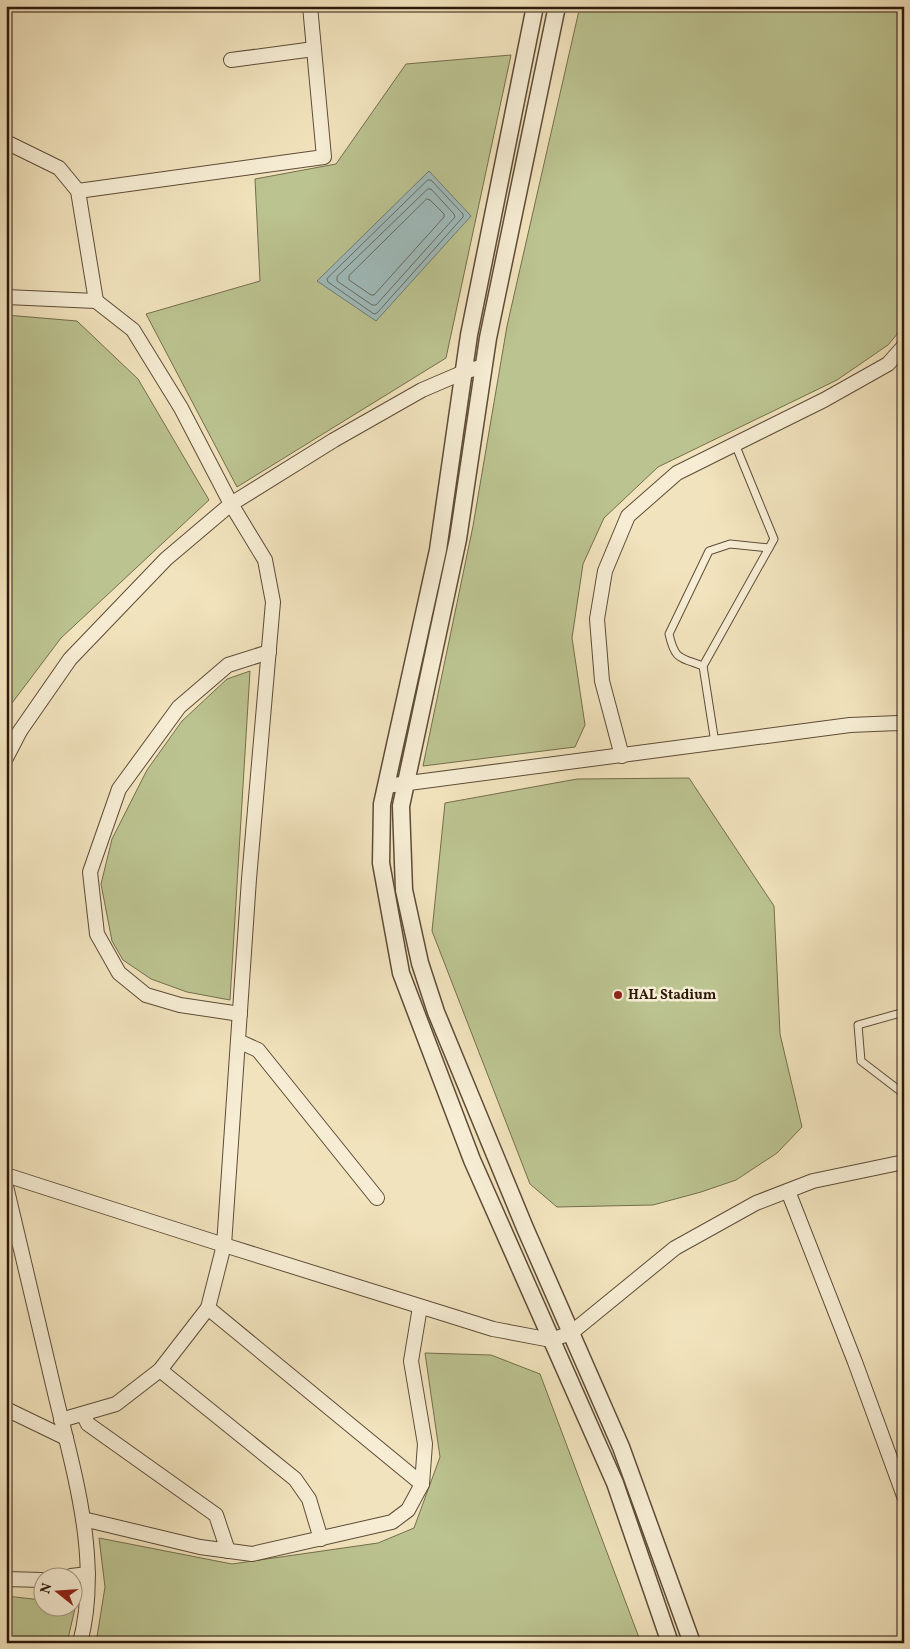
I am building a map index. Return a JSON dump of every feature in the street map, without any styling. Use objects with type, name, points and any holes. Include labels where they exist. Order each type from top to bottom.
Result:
[{"type":"street","points":[[78,191],[324,157],[310,6]]},
{"type":"street","points":[[535,6],[469,335],[438,550],[382,804],[381,863],[401,973],[472,1160],[615,1483],[670,1643]]},
{"type":"street","points":[[557,6],[488,338],[458,539],[401,806],[404,890],[420,963],[440,1021],[524,1228],[621,1447],[692,1643]]},
{"type":"street","points":[[231,60],[314,48]]},
{"type":"street","points":[[6,142],[59,168],[78,191],[96,301]]},
{"type":"street","points":[[6,296],[96,301],[133,330],[181,408],[231,504],[265,560],[273,602],[249,879],[224,1245],[208,1308],[160,1370],[116,1404],[61,1420]]},
{"type":"street","points":[[622,756],[602,682],[597,619],[605,571],[628,516],[677,473],[824,400],[888,364],[904,346]]},
{"type":"street","points":[[6,758],[20,731],[70,659],[166,560],[231,504],[342,435],[422,390],[464,372],[484,366]]},
{"type":"street","points":[[240,1014],[180,1005],[146,995],[119,973],[97,934],[90,872],[120,789],[179,707],[228,665],[269,652]]},
{"type":"street","points":[[386,786],[850,725],[898,723],[904,725]]},
{"type":"street","points":[[238,1041],[258,1050],[377,1198]]},
{"type":"street","points":[[6,1175],[420,1307],[493,1329],[551,1340],[571,1333],[675,1248],[756,1203],[813,1181],[904,1162]]},
{"type":"street","points":[[6,1186],[13,1241],[66,1438],[87,1543],[88,1602],[80,1643]]},
{"type":"street","points":[[788,1191],[855,1362],[904,1496]]},
{"type":"street","points":[[83,1519],[200,1547],[252,1554],[392,1522],[408,1510],[422,1484],[425,1444],[411,1361],[420,1307]]},
{"type":"street","points":[[208,1308],[422,1484]]},
{"type":"street","points":[[160,1370],[295,1479],[308,1498],[321,1539]]},
{"type":"street","points":[[6,1409],[66,1438]]},
{"type":"street","points":[[83,1414],[88,1424],[216,1515],[228,1551]]},
{"type":"street","points":[[82,1575],[88,1574]]},
{"type":"street","points":[[6,1579],[32,1580]]},
{"type":"lane","points":[[715,744],[703,666],[774,538],[735,444]]},
{"type":"lane","points":[[703,666],[679,657],[672,646],[669,634],[709,551],[730,544],[768,548]]},
{"type":"lane","points":[[904,1012],[858,1025],[861,1061],[904,1094]]},
{"type":"green space","points":[[580,6],[904,6],[904,326],[888,345],[837,380],[658,467],[604,518],[583,564],[572,638],[585,725],[575,747],[423,766],[473,526],[507,326]]},
{"type":"green space","points":[[511,55],[446,358],[237,487],[146,314],[260,281],[255,179],[336,164],[406,64]]},
{"type":"green space","points":[[6,315],[77,321],[138,379],[209,500],[61,638],[6,711]]},
{"type":"green space","points":[[250,671],[230,1000],[187,992],[151,979],[123,960],[112,941],[101,884],[112,839],[147,770],[182,721],[227,679]]},
{"type":"green space","name":"HAL Stadium","points":[[689,778],[774,906],[780,1034],[802,1127],[777,1153],[736,1180],[701,1192],[653,1205],[557,1207],[530,1184],[432,931],[445,803],[577,779]]},
{"type":"green space","points":[[425,1353],[491,1355],[540,1374],[641,1643],[96,1643],[105,1587],[99,1538],[232,1564],[378,1543],[414,1528],[440,1457]]},
{"type":"green space","points":[[6,1596],[32,1599],[32,1616],[73,1616],[67,1643],[6,1643]]},
{"type":"water","points":[[429,171],[471,216],[376,321],[317,281]]},
{"type":"place","name":"HAL Stadium","points":[[618,995]]}]
